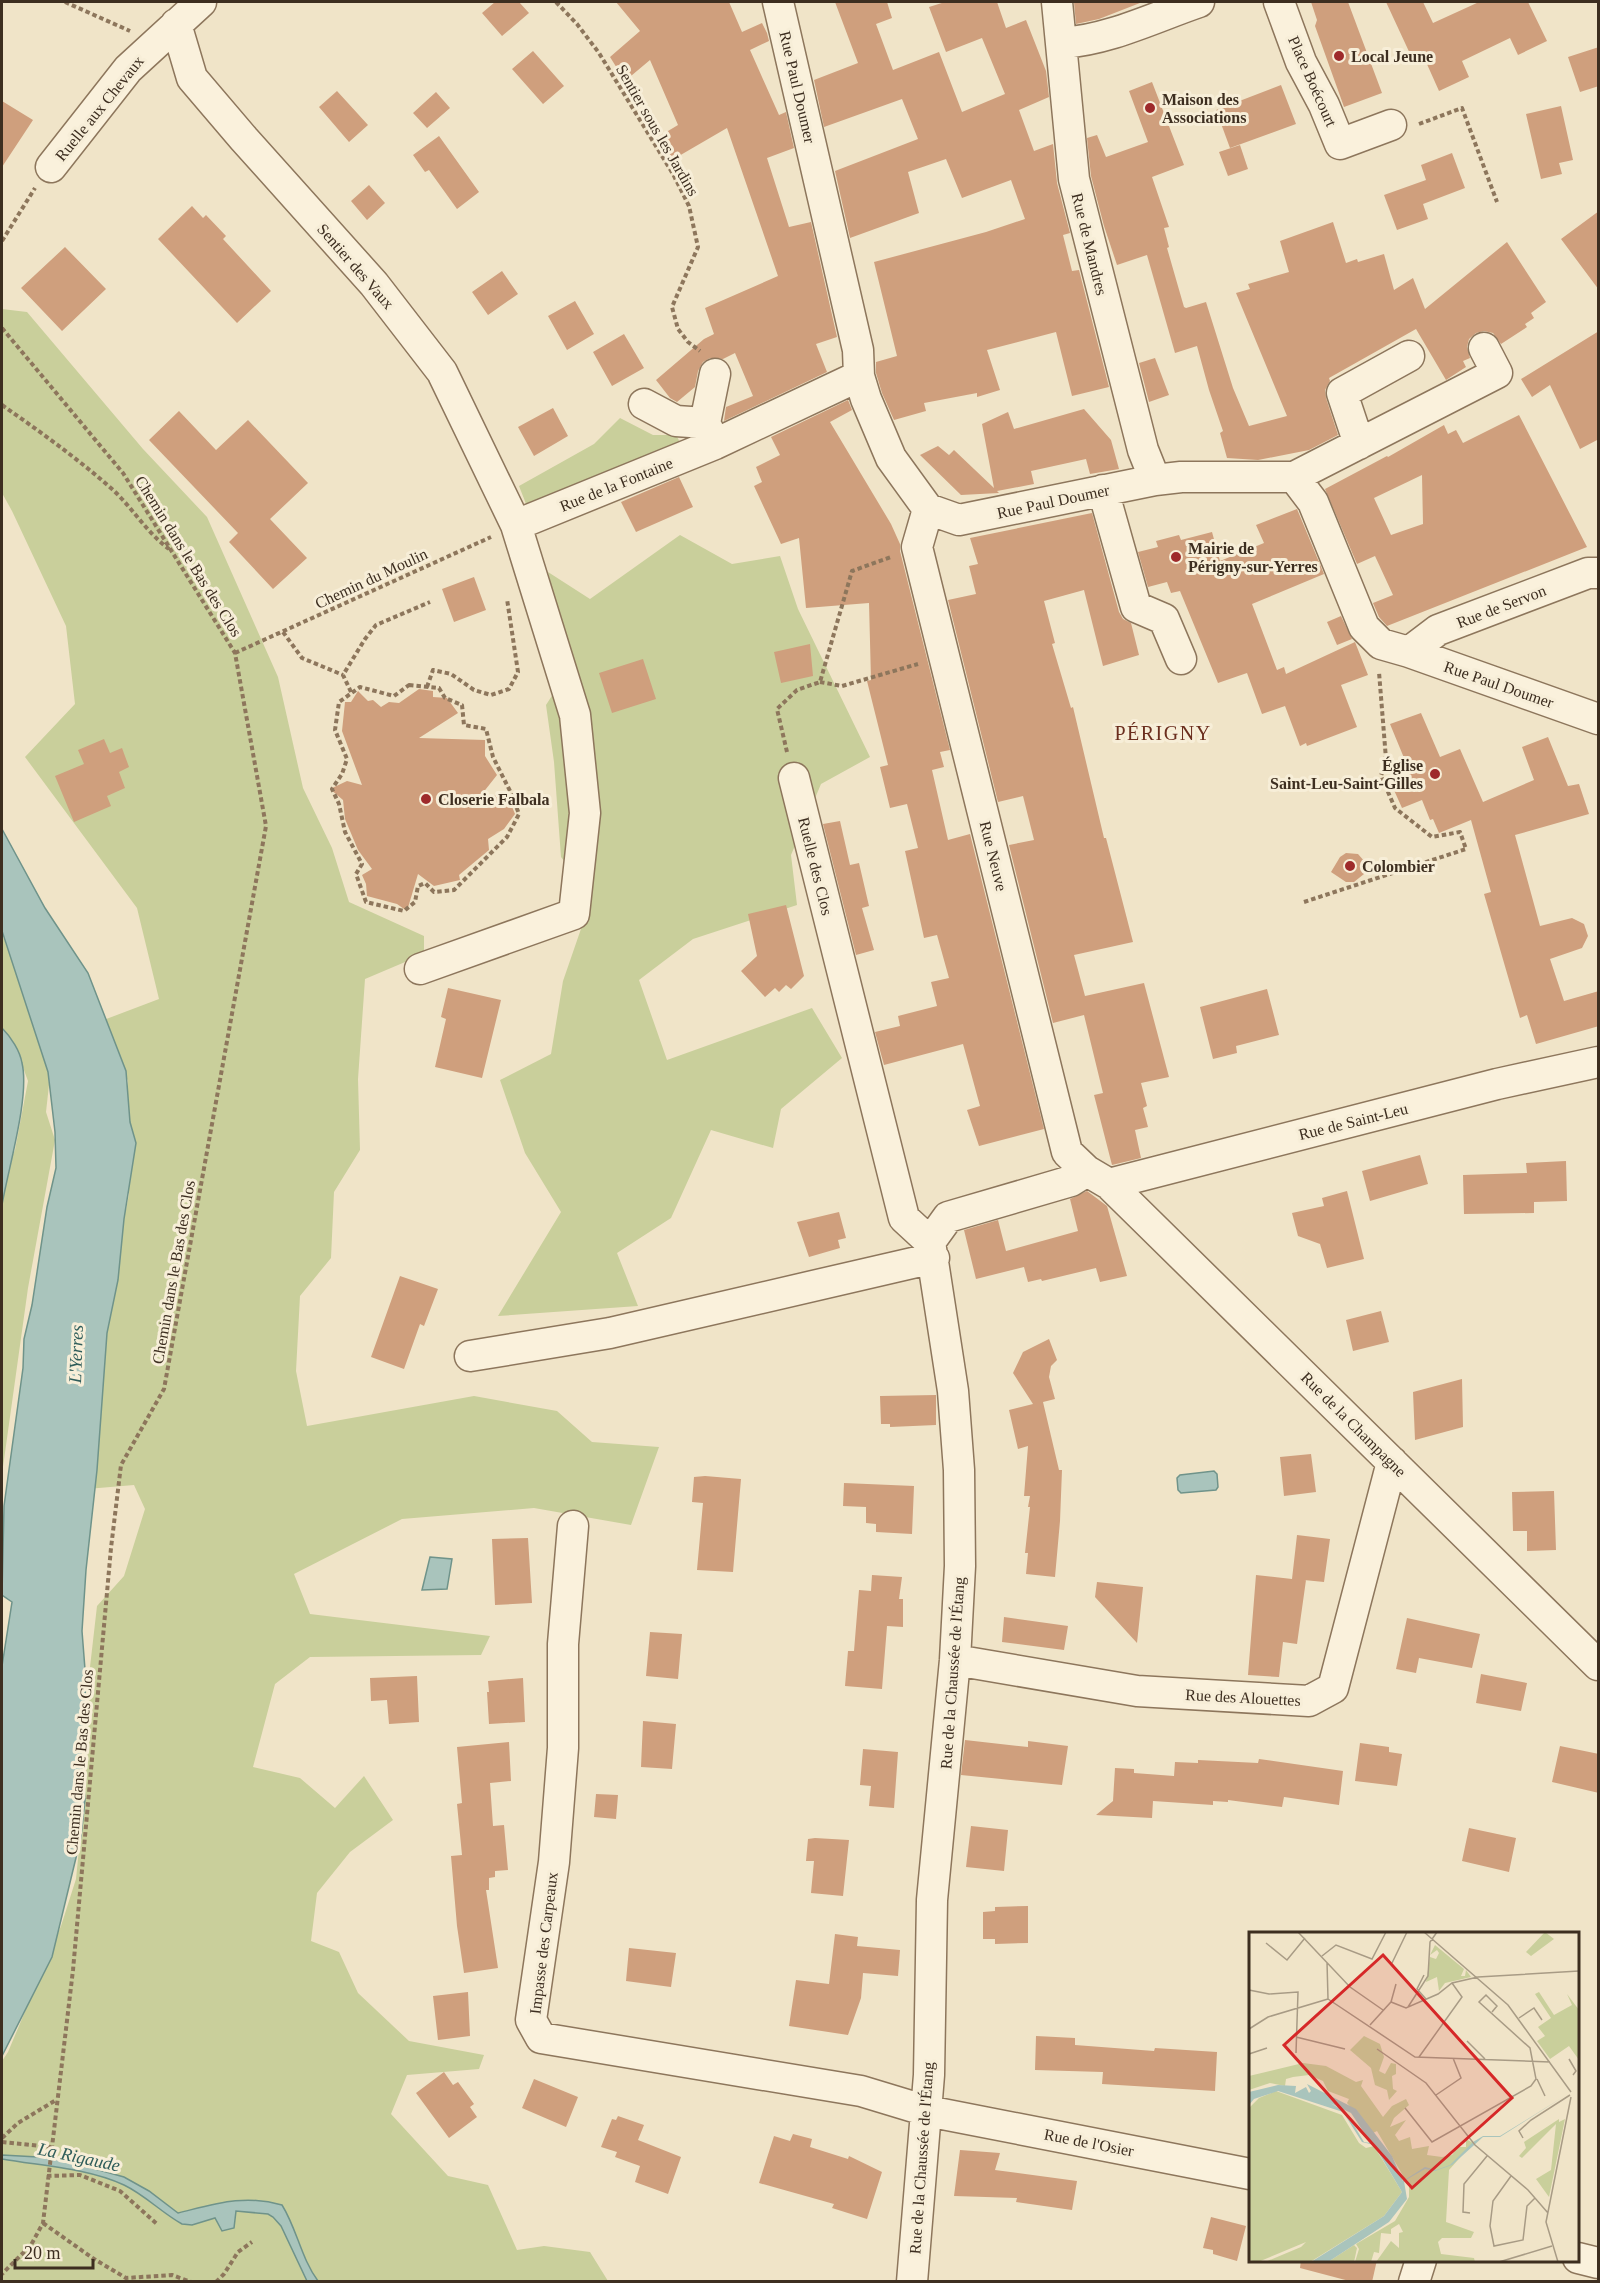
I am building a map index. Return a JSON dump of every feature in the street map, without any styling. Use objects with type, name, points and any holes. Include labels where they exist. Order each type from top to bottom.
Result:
[{"type":"street","name":"Ruelle aux Chevaux","points":[[51,167],[128,69],[201,2]]},
{"type":"street","name":"Rue Paul Doumer","points":[[778,2],[858,350],[859,376],[866,399],[891,458],[928,509],[959,520],[1155,480],[1182,477],[1294,477]]},
{"type":"street","name":"Rue de Mandres","points":[[1057,2],[1074,179],[1143,450],[1155,480]]},
{"type":"street","points":[[1062,43],[1081,42],[1199,2]]},
{"type":"street","name":"Place Boécourt","points":[[1279,2],[1301,62],[1324,105],[1340,144],[1388,126]]},
{"type":"street","name":"Sentier des Vaux","points":[[166,33],[192,78],[374,284],[442,372],[516,525],[575,714],[585,813],[574,914],[420,969]]},
{"type":"street","points":[[1380,644],[1364,627],[1313,502],[1294,477],[1497,373],[1484,348]]},
{"type":"street","points":[[1359,444],[1342,393],[1409,356]]},
{"type":"street","points":[[644,404],[710,433],[715,374]]},
{"type":"street","name":"Rue de la Fontaine","points":[[516,525],[710,433],[859,376]]},
{"type":"street","points":[[1103,490],[1136,607],[1164,619],[1181,659]]},
{"type":"street","points":[[917,547],[928,509]]},
{"type":"street","name":"Rue Neuve","points":[[917,547],[1067,1152],[1098,1177]]},
{"type":"street","name":"Rue de Servon","points":[[1409,652],[1438,630],[1588,573],[1599,573]]},
{"type":"street","name":"Rue Paul Doumer","points":[[1380,644],[1409,652],[1599,719]]},
{"type":"street","name":"Ruelle des Clos","points":[[794,777],[904,1218],[932,1250]]},
{"type":"street","name":"Rue de Saint-Leu","points":[[1098,1177],[1599,1062]]},
{"type":"street","points":[[470,1356],[610,1333],[932,1250],[948,1217],[1071,1181],[1098,1177]]},
{"type":"street","name":"Rue de la Champagne","points":[[1098,1177],[1599,1665]]},
{"type":"street","name":"Rue de la Chaussée de l'Étang","points":[[912,2282],[927,2111],[932,1900],[955,1660],[960,1566],[959,1470],[953,1390],[932,1250]]},
{"type":"street","name":"Rue des Alouettes","points":[[955,1660],[1137,1691],[1309,1701],[1333,1688],[1392,1462]]},
{"type":"street","name":"Impasse des Carpeaux","points":[[573,1526],[563,1644],[563,1748],[554,1862],[531,2020],[541,2038],[861,2091],[927,2111]]},
{"type":"street","name":"Rue de l'Osier","points":[[927,2111],[1249,2174]]},
{"type":"street","points":[[1579,2258],[1599,2264]]},
{"type":"street","points":[[1414,2282],[1420,2262]]},
{"type":"path","points":[[65,2],[166,33]]},
{"type":"path","name":"Sentier sous les Jardins","points":[[556,2],[577,24],[599,53],[673,174],[689,206],[698,247],[672,308],[678,330],[688,342],[706,356],[715,374]]},
{"type":"path","points":[[1388,126],[1389,135],[1462,108],[1497,202]]},
{"type":"path","points":[[2,241],[26,200],[51,167]]},
{"type":"path","name":"Chemin dans le Bas des Clos","points":[[2,328],[123,473],[235,654],[266,826],[164,1389],[121,1465],[111,1548],[73,1970],[43,2223],[31,2245],[2,2274]]},
{"type":"path","points":[[2,405],[46,436],[113,490],[159,542],[172,551]]},
{"type":"path","name":"Chemin du Moulin","points":[[235,654],[516,525]]},
{"type":"path","points":[[820,682],[852,571],[917,547]]},
{"type":"path","points":[[428,687],[433,670],[451,674],[474,690],[491,695],[509,689],[518,672],[505,584],[531,574]]},
{"type":"path","points":[[344,675],[353,657],[376,626],[430,602]]},
{"type":"path","points":[[283,631],[302,658],[344,675],[351,692]]},
{"type":"path","points":[[1304,902],[1466,849],[1460,832],[1432,837],[1395,808],[1381,776],[1386,759],[1379,685],[1380,644]]},
{"type":"path","points":[[794,777],[777,709],[797,690],[820,682],[842,686],[944,656]]},
{"type":"path","points":[[410,685],[440,688],[445,698],[462,705],[464,725],[486,729],[492,758],[511,793],[519,814],[507,837],[454,890],[434,892],[425,883],[418,886],[415,902],[404,911],[366,902],[356,874],[362,864],[345,832],[339,804],[332,789],[342,774],[347,759],[335,730],[339,702],[351,692],[360,687],[394,696],[410,685]]},
{"type":"path","points":[[2,2140],[18,2123],[56,2100]]},
{"type":"path","points":[[2,2140],[51,2147]]},
{"type":"path","points":[[47,2176],[80,2175],[120,2191],[157,2224]]},
{"type":"path","points":[[43,2223],[94,2259],[126,2278],[172,2276],[192,2282]]},
{"type":"path","points":[[216,2282],[238,2252],[252,2242]]},
{"type":"green space","points":[[2,309],[27,312],[143,449],[207,517],[278,677],[303,788],[332,848],[349,902],[424,936],[424,954],[365,979],[358,1079],[360,1150],[334,1192],[331,1258],[300,1296],[296,1371],[307,1426],[474,1396],[557,1411],[592,1442],[659,1447],[631,1525],[534,1508],[402,1519],[294,1574],[310,1614],[490,1636],[481,1655],[310,1657],[275,1684],[253,1767],[300,1778],[335,1808],[364,1776],[393,1820],[350,1852],[317,1893],[311,1941],[339,1952],[358,1993],[409,2041],[484,2055],[479,2069],[407,2075],[391,2114],[448,2176],[488,2185],[517,2250],[544,2246],[590,2252],[608,2281],[2,2282],[2,2061],[8,2052],[61,1926],[76,1879],[85,1789],[90,1667],[97,1606],[124,1576],[145,1509],[134,1485],[87,1489],[105,1239],[126,1210],[129,1194],[120,1167],[128,1081],[101,1021],[159,999],[137,908],[25,757],[75,704],[66,626],[2,493]]},
{"type":"green space","points":[[620,418],[653,435],[676,435],[681,444],[528,509],[519,486],[594,444]]},
{"type":"green space","points":[[680,535],[732,564],[780,556],[798,609],[870,757],[821,784],[791,855],[797,905],[693,939],[639,980],[667,1060],[812,1008],[842,1058],[781,1109],[773,1148],[711,1130],[671,1218],[617,1253],[638,1306],[498,1316],[561,1212],[525,1153],[500,1080],[551,1054],[563,981],[592,897],[561,857],[554,762],[546,705],[571,666],[548,572],[590,599]]},
{"type":"green space","points":[[2,934],[50,1076],[46,1112],[55,1140],[28,1288],[2,1474],[2,1176],[15,1150],[28,1081],[14,1043],[2,1027]]},
{"type":"water","name":"L'Yerres","points":[[2,829],[45,908],[88,973],[126,1071],[130,1122],[136,1143],[124,1219],[118,1280],[107,1333],[97,1470],[86,1570],[82,1631],[86,1682],[81,1754],[85,1800],[81,1837],[52,1957],[2,2056],[2,1666],[12,1602],[2,1595],[4,1506],[23,1368],[24,1339],[56,1168],[55,1132],[48,1072],[2,931]]},
{"type":"water","points":[[2,1028],[12,1040],[19,1054],[24,1077],[21,1113],[2,1205]]},
{"type":"water","points":[[1214,1471],[1217,1474],[1218,1487],[1216,1490],[1181,1493],[1178,1490],[1177,1478],[1180,1475]]},
{"type":"water","points":[[430,1557],[452,1559],[447,1589],[422,1590]]},
{"type":"water","points":[[2,2155],[56,2158],[124,2177],[149,2191],[178,2213],[242,2200],[282,2205],[307,2263],[318,2281],[307,2281],[281,2226],[268,2214],[236,2211],[234,2228],[222,2231],[215,2218],[192,2225],[182,2224],[132,2189],[110,2179],[64,2168],[2,2159]]},
{"type":"building","points":[[495,2],[519,2],[529,13],[502,36],[482,13]]},
{"type":"building","points":[[616,2],[729,2],[742,32],[762,23],[767,33],[769,41],[750,50],[779,115],[786,112],[794,148],[767,158],[789,227],[811,222],[837,337],[816,344],[827,372],[724,421],[726,407],[753,396],[735,353],[723,359],[710,358],[703,362],[698,371],[695,387],[677,402],[670,398],[656,380],[704,339],[714,334],[705,308],[778,276],[727,128],[672,160],[658,137],[678,125],[650,60],[625,81],[610,57],[640,31]]},
{"type":"building","points":[[835,2],[887,2],[892,18],[876,24],[893,70],[939,52],[962,112],[1005,94],[982,38],[946,52],[929,7],[945,2],[997,2],[1006,28],[1026,20],[1046,71],[1049,97],[1019,110],[1034,151],[1053,144],[1057,183],[1070,233],[1063,235],[1072,271],[1079,270],[1109,387],[1072,396],[1056,332],[987,350],[1000,390],[977,397],[977,393],[924,403],[926,411],[894,420],[876,373],[876,362],[897,356],[874,262],[986,232],[1025,219],[1011,180],[962,198],[946,159],[908,172],[919,213],[850,238],[835,171],[918,139],[902,99],[824,127],[814,80],[858,63]]},
{"type":"building","points":[[1074,2],[1140,3],[1099,19],[1076,24]]},
{"type":"building","points":[[1311,2],[1348,2],[1382,93],[1344,107],[1315,26],[1317,20]]},
{"type":"building","points":[[1386,2],[1423,2],[1433,23],[1479,2],[1528,2],[1547,41],[1518,55],[1510,38],[1462,61],[1469,77],[1439,91],[1422,53],[1412,58]]},
{"type":"building","points":[[1599,47],[1599,86],[1580,92],[1568,57]]},
{"type":"building","points":[[533,51],[564,86],[543,104],[512,69]]},
{"type":"building","points":[[1152,82],[1184,165],[1152,177],[1169,227],[1164,228],[1169,247],[1167,248],[1184,307],[1206,302],[1233,388],[1249,426],[1287,416],[1236,293],[1250,289],[1248,284],[1289,272],[1280,241],[1333,222],[1346,263],[1384,254],[1394,290],[1413,278],[1425,309],[1507,242],[1546,302],[1531,313],[1534,318],[1525,324],[1527,327],[1501,344],[1493,333],[1484,331],[1476,333],[1469,339],[1467,347],[1470,358],[1463,361],[1466,367],[1446,380],[1416,329],[1329,378],[1330,381],[1325,390],[1326,398],[1338,435],[1309,450],[1258,460],[1227,458],[1220,433],[1223,431],[1197,346],[1175,353],[1147,255],[1117,265],[1091,176],[1087,138],[1097,135],[1106,157],[1148,142],[1129,91]]},
{"type":"building","points":[[1281,85],[1296,124],[1230,148],[1216,110]]},
{"type":"building","points":[[337,91],[368,125],[349,142],[319,107]]},
{"type":"building","points":[[436,92],[450,108],[427,128],[413,113]]},
{"type":"building","points":[[2,101],[33,120],[2,167]]},
{"type":"building","points":[[1561,106],[1573,160],[1559,163],[1562,174],[1541,179],[1526,114]]},
{"type":"building","points":[[439,136],[479,192],[457,209],[429,170],[425,172],[413,155]]},
{"type":"building","points":[[1240,145],[1248,169],[1228,176],[1219,152]]},
{"type":"building","points":[[1452,153],[1465,188],[1423,204],[1428,219],[1397,230],[1384,195],[1426,180],[1421,165]]},
{"type":"building","points":[[369,185],[385,203],[367,220],[351,201]]},
{"type":"building","points":[[192,206],[203,218],[206,215],[226,236],[223,239],[271,291],[237,323],[158,239]]},
{"type":"building","points":[[1599,211],[1599,290],[1561,239]]},
{"type":"building","points":[[65,247],[106,289],[62,331],[21,288]]},
{"type":"building","points":[[502,271],[518,294],[488,315],[472,292]]},
{"type":"building","points":[[575,301],[594,334],[567,350],[548,316]]},
{"type":"building","points":[[1599,331],[1599,439],[1580,449],[1550,385],[1532,397],[1521,379]]},
{"type":"building","points":[[624,334],[644,368],[612,386],[593,352]]},
{"type":"building","points":[[1155,358],[1169,395],[1149,402],[1139,363]]},
{"type":"building","points":[[848,400],[852,410],[830,422],[891,524],[900,544],[950,750],[940,752],[944,767],[932,770],[948,840],[970,834],[1044,1129],[979,1146],[967,1110],[980,1106],[963,1044],[884,1065],[875,1032],[900,1026],[898,1016],[937,1006],[931,982],[949,978],[937,935],[924,938],[905,851],[918,848],[907,804],[890,808],[880,767],[888,765],[867,681],[871,680],[869,603],[806,608],[799,538],[781,544],[754,486],[762,482],[756,467],[780,455],[771,437]]},
{"type":"building","points":[[553,408],[568,436],[534,456],[518,427]]},
{"type":"building","points":[[1084,409],[1111,440],[1119,469],[1090,474],[1086,459],[1031,471],[1034,484],[997,491],[999,493],[961,495],[920,455],[938,446],[949,455],[954,450],[994,488],[982,424],[1008,412],[1014,429]]},
{"type":"building","points":[[179,411],[216,450],[248,420],[308,483],[270,519],[307,558],[273,589],[229,542],[238,533],[149,440]]},
{"type":"building","points":[[1519,415],[1587,547],[1387,626],[1379,617],[1373,603],[1393,595],[1375,556],[1357,564],[1325,489],[1444,425],[1448,434],[1456,430],[1463,443]],"holes":[[[1422,475],[1423,524],[1391,535],[1374,498]]]},
{"type":"building","points":[[679,477],[693,507],[636,532],[621,502]]},
{"type":"building","points":[[1297,509],[1324,574],[1252,604],[1277,670],[1284,667],[1286,674],[1355,642],[1368,675],[1341,685],[1357,727],[1307,746],[1306,743],[1300,746],[1285,706],[1262,714],[1247,673],[1218,683],[1180,591],[1171,593],[1167,582],[1148,587],[1138,552],[1158,547],[1156,541],[1179,535],[1181,540],[1212,532],[1220,561],[1264,543],[1256,525]]},
{"type":"building","points":[[1092,513],[1119,612],[1123,619],[1131,623],[1139,655],[1103,666],[1084,590],[1044,601],[1055,643],[1052,644],[1071,708],[1073,707],[1104,838],[1106,838],[1133,942],[1074,955],[1085,996],[1144,983],[1169,1077],[1141,1083],[1147,1106],[1143,1108],[1148,1127],[1135,1130],[1141,1158],[1112,1165],[1094,1095],[1103,1093],[1084,1015],[1053,1023],[1009,845],[1034,840],[1023,796],[998,802],[948,600],[976,594],[969,566],[978,564],[970,538]]},
{"type":"building","points":[[474,577],[486,610],[454,622],[442,589]]},
{"type":"building","points":[[1341,616],[1352,639],[1337,645],[1327,622]]},
{"type":"building","points":[[810,644],[813,676],[781,683],[774,652]]},
{"type":"building","points":[[643,659],[656,699],[612,713],[599,673]]},
{"type":"building","name":"Closerie Falbala","points":[[419,689],[433,691],[433,697],[447,698],[458,713],[419,738],[485,740],[485,756],[497,775],[482,794],[508,797],[515,814],[504,829],[488,839],[489,850],[459,875],[460,880],[434,886],[418,874],[407,911],[397,904],[367,896],[366,884],[362,875],[372,869],[358,850],[345,819],[343,800],[330,789],[347,781],[362,785],[342,731],[345,702],[351,702],[358,691],[368,701],[373,700],[381,707],[389,702],[399,703]]},
{"type":"building","points":[[1421,713],[1440,757],[1460,749],[1483,802],[1534,780],[1522,747],[1548,737],[1568,786],[1579,784],[1589,814],[1515,835],[1540,926],[1572,918],[1584,924],[1588,936],[1582,948],[1550,959],[1564,1001],[1599,991],[1599,1026],[1536,1044],[1527,1015],[1520,1018],[1484,894],[1491,892],[1471,820],[1439,833],[1433,819],[1430,820],[1422,800],[1402,808],[1389,779],[1409,770],[1390,724]]},
{"type":"building","points":[[104,739],[110,753],[122,748],[129,767],[119,772],[125,788],[107,796],[111,806],[74,822],[55,776],[84,764],[78,750]]},
{"type":"building","points":[[840,821],[850,865],[859,863],[869,906],[862,908],[874,950],[856,955],[823,824]]},
{"type":"building","name":"Colombier","points":[[1346,853],[1358,854],[1365,862],[1364,874],[1354,882],[1346,882],[1331,872],[1340,857]]},
{"type":"building","points":[[786,905],[804,976],[791,989],[786,985],[779,992],[775,988],[765,997],[741,971],[757,956],[748,914]]},
{"type":"building","points":[[448,988],[501,1000],[482,1078],[435,1067],[446,1019],[441,1017]]},
{"type":"building","points":[[1267,989],[1279,1035],[1236,1046],[1237,1053],[1213,1059],[1200,1007]]},
{"type":"building","points":[[1420,1155],[1428,1184],[1370,1201],[1362,1171]]},
{"type":"building","points":[[1566,1161],[1567,1201],[1534,1202],[1534,1213],[1464,1214],[1463,1175],[1527,1173],[1526,1163]]},
{"type":"building","points":[[1087,1191],[1107,1206],[1127,1276],[1100,1282],[1096,1268],[1042,1281],[1041,1279],[1028,1282],[1024,1267],[976,1279],[964,1230],[998,1220],[1006,1251],[1078,1231],[1070,1199]]},
{"type":"building","points":[[1347,1191],[1364,1259],[1327,1268],[1320,1244],[1298,1236],[1292,1213],[1324,1206],[1322,1198]]},
{"type":"building","points":[[839,1212],[846,1238],[838,1240],[840,1248],[809,1257],[797,1222]]},
{"type":"building","points":[[400,1276],[438,1289],[424,1326],[420,1324],[404,1369],[371,1357]]},
{"type":"building","points":[[1381,1311],[1389,1342],[1353,1351],[1346,1320]]},
{"type":"building","points":[[1049,1339],[1057,1360],[1051,1366],[1049,1377],[1055,1399],[1043,1402],[1059,1470],[1062,1470],[1055,1577],[1026,1574],[1028,1553],[1025,1553],[1030,1496],[1024,1496],[1028,1446],[1018,1449],[1009,1410],[1033,1404],[1013,1373],[1023,1352]]},
{"type":"building","points":[[1462,1379],[1463,1427],[1415,1440],[1413,1392]]},
{"type":"building","points":[[936,1395],[936,1425],[890,1427],[890,1424],[881,1424],[880,1396]]},
{"type":"building","points":[[1311,1454],[1316,1492],[1284,1496],[1280,1457]]},
{"type":"building","points":[[694,1477],[741,1479],[733,1572],[697,1570],[703,1503],[692,1502]]},
{"type":"building","points":[[844,1483],[914,1486],[912,1534],[876,1532],[876,1524],[866,1523],[866,1507],[843,1506]]},
{"type":"building","points":[[1554,1491],[1556,1550],[1527,1551],[1527,1531],[1513,1531],[1512,1492]]},
{"type":"building","points":[[1297,1535],[1330,1539],[1324,1582],[1306,1580],[1297,1644],[1283,1642],[1279,1677],[1248,1675],[1256,1575],[1292,1579]]},
{"type":"building","points":[[528,1538],[532,1603],[495,1605],[492,1539]]},
{"type":"building","points":[[872,1575],[902,1577],[899,1599],[903,1599],[903,1627],[887,1626],[882,1689],[845,1686],[848,1651],[854,1651],[859,1590],[871,1591]]},
{"type":"building","points":[[1097,1582],[1143,1587],[1137,1643],[1095,1597]]},
{"type":"building","points":[[1004,1617],[1068,1626],[1064,1650],[1002,1642]]},
{"type":"building","points":[[1407,1618],[1480,1634],[1472,1668],[1419,1658],[1416,1673],[1396,1669]]},
{"type":"building","points":[[650,1632],[682,1634],[678,1679],[646,1676]]},
{"type":"building","points":[[1481,1674],[1527,1683],[1521,1711],[1476,1703]]},
{"type":"building","points":[[417,1676],[419,1722],[389,1724],[387,1700],[371,1701],[370,1678]]},
{"type":"building","points":[[523,1678],[525,1722],[489,1724],[488,1681]]},
{"type":"building","points":[[643,1721],[676,1724],[672,1769],[641,1767]]},
{"type":"building","points":[[965,1740],[1028,1747],[1028,1741],[1068,1746],[1062,1785],[961,1775]]},
{"type":"building","points":[[509,1742],[511,1781],[490,1783],[493,1826],[504,1825],[508,1870],[495,1871],[495,1877],[489,1878],[489,1890],[486,1890],[498,1968],[464,1973],[451,1856],[462,1855],[457,1804],[462,1803],[457,1747]]},
{"type":"building","points":[[1360,1743],[1389,1747],[1389,1752],[1402,1754],[1397,1786],[1355,1781]]},
{"type":"building","points":[[1560,1746],[1599,1754],[1599,1793],[1552,1782]]},
{"type":"building","points":[[863,1749],[898,1752],[894,1808],[869,1806],[871,1786],[860,1785]]},
{"type":"building","points":[[1259,1759],[1343,1771],[1339,1805],[1284,1797],[1282,1807],[1228,1800],[1228,1802],[1213,1801],[1213,1805],[1153,1801],[1152,1818],[1096,1815],[1113,1801],[1115,1768],[1134,1769],[1134,1773],[1174,1776],[1175,1762],[1198,1763],[1198,1760],[1258,1763]]},
{"type":"building","points":[[596,1794],[618,1795],[616,1819],[594,1817]]},
{"type":"building","points":[[971,1826],[1008,1830],[1004,1871],[966,1867]]},
{"type":"building","points":[[1469,1828],[1516,1838],[1509,1872],[1462,1861]]},
{"type":"building","points":[[808,1839],[849,1840],[843,1896],[811,1893],[814,1861],[806,1861]]},
{"type":"building","points":[[1028,1906],[1028,1943],[995,1944],[995,1939],[983,1939],[983,1912],[995,1911],[995,1907]]},
{"type":"building","points":[[835,1934],[858,1937],[857,1946],[900,1950],[898,1976],[863,1973],[861,1998],[848,2035],[789,2026],[796,1980],[829,1984]]},
{"type":"building","points":[[629,1948],[676,1953],[671,1987],[626,1981]]},
{"type":"building","points":[[468,1992],[470,2036],[438,2040],[433,1996]]},
{"type":"building","points":[[1036,2036],[1075,2038],[1075,2045],[1154,2051],[1155,2048],[1217,2052],[1215,2091],[1102,2084],[1103,2072],[1035,2070]]},
{"type":"building","points":[[444,2072],[453,2085],[458,2082],[474,2104],[470,2107],[477,2117],[449,2138],[416,2093]]},
{"type":"building","points":[[534,2079],[578,2097],[566,2127],[522,2108]]},
{"type":"building","points":[[618,2116],[644,2125],[638,2140],[681,2157],[668,2194],[635,2182],[640,2166],[615,2157],[617,2152],[601,2147],[612,2119],[616,2120]]},
{"type":"building","points":[[793,2134],[812,2139],[810,2147],[848,2159],[849,2156],[882,2172],[867,2219],[832,2208],[834,2204],[759,2183],[774,2136],[790,2141]]},
{"type":"building","points":[[960,2150],[1000,2153],[995,2170],[1077,2181],[1072,2210],[1016,2202],[1017,2198],[954,2196]]},
{"type":"building","points":[[1211,2217],[1246,2226],[1237,2261],[1213,2254],[1213,2250],[1203,2248]]},
{"type":"building","points":[[1301,2262],[1377,2262],[1372,2282],[1353,2282],[1300,2268]]},
{"type":"place","name":"Local Jeune","points":[[1339,56]]},
{"type":"place","name":"Maison des Associations","points":[[1150,108]]},
{"type":"place","name":"Mairie de Périgny-sur-Yerres","points":[[1176,557]]},
{"type":"place","name":"Église Saint-Leu-Saint-Gilles","points":[[1435,774]]},
{"type":"place","name":"Closerie Falbala","points":[[426,799]]},
{"type":"place","name":"Colombier","points":[[1350,866]]},
{"type":"district","name":"PÉRIGNY","points":[[1163,733]]},
{"type":"water label","name":"La Rigaude","points":[[79,2157]]}]
